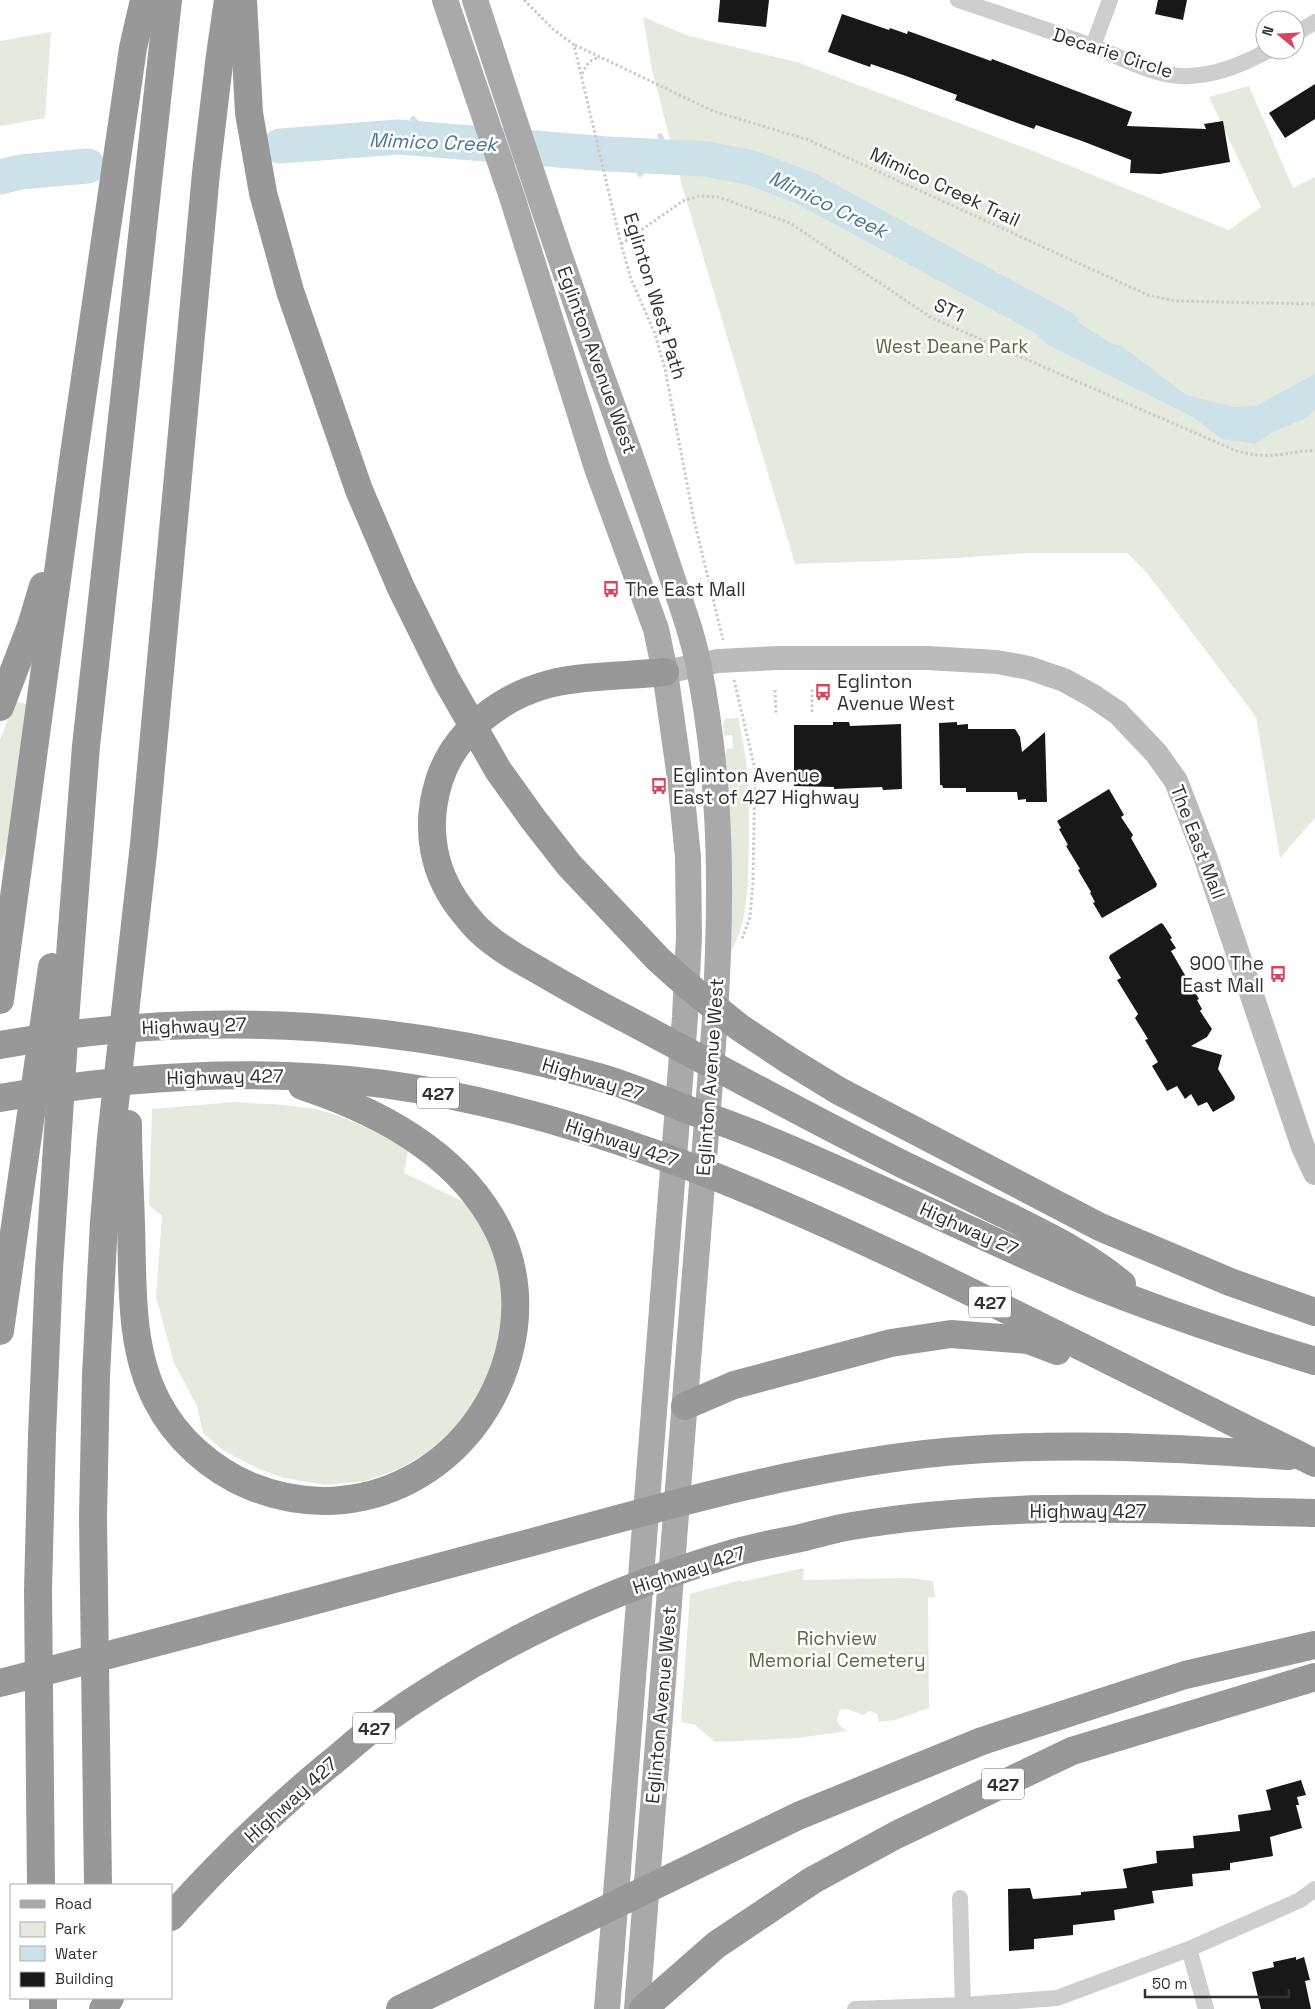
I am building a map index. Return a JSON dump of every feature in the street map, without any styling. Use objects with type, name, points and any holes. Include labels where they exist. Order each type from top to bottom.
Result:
[{"type":"highway","points":[[0,1000],[74,454],[133,48],[144,0]]},
{"type":"highway","points":[[41,1884],[38,1591],[43,1415],[49,1270],[66,1008],[86,746],[168,0]]},
{"type":"highway","points":[[98,1884],[93,1585],[99,1298],[107,1194],[163,638],[206,173],[228,0]]},
{"type":"highway","points":[[243,0],[246,75],[255,156],[290,291],[359,490],[401,588],[446,679],[498,770],[569,865],[658,959],[687,985],[739,1027],[790,1061],[839,1090],[1100,1227],[1230,1282],[1315,1312]]},
{"type":"highway","points":[[0,707],[31,626],[65,500],[74,454]]},
{"type":"highway","points":[[665,672],[588,678],[550,684],[512,698],[488,714],[465,734],[443,770],[434,798],[432,828],[437,866],[453,899],[478,931],[515,957],[609,1010],[818,1122],[1049,1236],[1108,1272],[1149,1306]]},
{"type":"highway","points":[[0,1331],[56,936],[86,746]]},
{"type":"highway","points":[[127,1000],[128,1139],[133,1296],[140,1356],[156,1400],[174,1429],[197,1452],[223,1472],[242,1483],[264,1492],[300,1500],[337,1501],[366,1498],[385,1492],[429,1469],[456,1448],[482,1416],[501,1380],[512,1340],[516,1304],[511,1265],[496,1227],[486,1210],[472,1192],[440,1159],[410,1136],[363,1110],[316,1090],[265,1075]]},
{"type":"highway","name":"Highway 27","points":[[0,1045],[113,1029],[210,1024],[306,1026],[399,1035],[491,1051],[616,1082],[770,1140],[1080,1279],[1149,1306],[1315,1361]]},
{"type":"highway","name":"Highway 427","points":[[0,1098],[100,1082],[201,1075],[265,1075],[352,1080],[425,1091],[542,1117],[607,1136],[691,1166],[781,1204],[935,1275],[1196,1405]]},
{"type":"highway","points":[[685,1406],[734,1386],[891,1343],[951,1334],[1028,1340],[1196,1405]]},
{"type":"highway","name":"427","points":[[1196,1405],[1315,1463]]},
{"type":"highway","points":[[0,1683],[734,1489],[848,1465],[926,1454],[1032,1448],[1136,1447],[1315,1457]]},
{"type":"highway","name":"Highway 427","points":[[172,1916],[201,1883],[285,1802],[374,1728],[478,1661],[574,1611],[654,1579],[736,1552],[851,1526],[943,1515],[1032,1510],[1315,1514]]},
{"type":"highway","points":[[400,2009],[798,1816],[982,1741],[1185,1675],[1315,1645]]},
{"type":"highway","name":"427","points":[[643,2009],[716,1945],[813,1880],[896,1835],[1072,1751],[1315,1677]]},
{"type":"highway","points":[[101,2009],[109,1999]]},
{"type":"main road","name":"Eglinton Avenue West","points":[[445,0],[512,197],[597,468],[652,614],[665,672],[680,778],[688,857],[689,936],[685,1016],[607,2009]]},
{"type":"main road","name":"Eglinton Avenue West","points":[[475,0],[540,199],[633,461],[699,665],[707,713],[717,807],[720,915],[714,1032],[638,2009]]},
{"type":"main road","name":"The East Mall","points":[[665,672],[723,660],[779,658],[927,658],[997,662],[1029,668],[1064,680],[1118,713],[1156,752],[1176,781],[1205,856],[1303,1147],[1315,1172]]},
{"type":"street","name":"Decarie Circle","points":[[958,0],[1092,46],[1162,73],[1189,76],[1235,65],[1255,56]]},
{"type":"street","points":[[1092,46],[1110,0]]},
{"type":"street","points":[[855,2009],[963,2007],[1057,1998],[1189,1949],[1280,1910],[1300,1900],[1315,1889]]},
{"type":"street","points":[[960,1898],[963,2007]]},
{"type":"street","points":[[1189,1949],[1206,2009]]},
{"type":"path","points":[[524,0],[553,29],[574,45]]},
{"type":"path","name":"Mimico Creek Trail","points":[[574,45],[713,111],[809,140],[1148,295],[1176,301],[1315,304]]},
{"type":"path","name":"Eglinton West Path","points":[[574,45],[621,244],[631,279],[655,334],[666,369],[694,520],[718,622]]},
{"type":"path","points":[[582,75],[591,60],[596,58],[603,59]]},
{"type":"path","name":"ST1","points":[[621,244],[688,198],[718,197],[790,223],[930,318],[1234,450],[1254,455],[1277,455],[1302,450],[1315,451]]},
{"type":"path","points":[[812,689],[812,712]]},
{"type":"path","points":[[775,690],[776,713]]},
{"type":"path","points":[[742,942],[750,917],[753,882],[755,778],[752,749],[743,714]]},
{"type":"green space","name":"West Deane Park","points":[[643,17],[689,36],[800,63],[1028,149],[1229,230],[1261,207],[1209,97],[1249,86],[1293,188],[1315,177],[1315,818],[1280,858],[1256,717],[1147,573],[1127,553],[1029,553],[940,559],[795,564],[683,189],[652,70]]},
{"type":"green space","points":[[51,32],[45,118],[0,126],[0,41]]},
{"type":"green space","points":[[15,701],[28,705],[9,844],[0,862],[0,740]]},
{"type":"green space","points":[[738,718],[748,778],[747,898],[737,941],[730,954],[721,754],[726,753],[726,749],[733,748],[732,735],[724,736],[723,725],[725,719]]},
{"type":"green space","points":[[234,1102],[307,1108],[333,1114],[385,1137],[408,1151],[404,1173],[466,1203],[484,1231],[495,1257],[502,1294],[501,1332],[483,1392],[455,1427],[430,1451],[399,1469],[365,1481],[326,1485],[284,1478],[259,1469],[224,1451],[203,1433],[197,1406],[174,1363],[156,1297],[162,1216],[149,1205],[152,1109]]},
{"type":"green space","name":"Richview Memorial Cemetery","points":[[804,1568],[803,1580],[909,1578],[933,1581],[935,1597],[928,1597],[929,1708],[895,1720],[879,1722],[877,1714],[870,1711],[863,1715],[847,1709],[840,1710],[837,1720],[841,1727],[848,1731],[798,1738],[715,1742],[695,1725],[681,1722],[690,1594],[741,1580],[741,1582]]},
{"type":"water","points":[[1023,298],[1070,317],[1110,343],[1122,346],[1186,395],[1234,407],[1256,406],[1315,374],[1315,410],[1306,418],[1273,432],[1255,444],[1222,439],[1193,417],[1046,344],[1033,331],[1016,322]]},
{"type":"building","points":[[720,0],[769,0],[766,27],[718,22]]},
{"type":"building","points":[[1158,0],[1187,0],[1183,20],[1155,14]]},
{"type":"building","points":[[842,14],[889,30],[890,28],[907,34],[908,31],[991,61],[992,59],[1132,112],[1127,126],[1206,129],[1204,124],[1223,121],[1230,162],[1160,174],[1130,173],[1131,160],[1036,125],[1034,129],[955,100],[957,95],[906,76],[871,64],[870,67],[828,52]]},
{"type":"building","points":[[1315,84],[1315,119],[1285,138],[1269,113]]},
{"type":"building","points":[[833,722],[849,722],[850,726],[901,724],[902,789],[883,790],[882,787],[834,789],[834,787],[794,786],[794,725],[833,725]]},
{"type":"building","points":[[957,722],[957,725],[968,724],[968,729],[1015,729],[1020,737],[1022,752],[1045,732],[1047,802],[1026,802],[1026,799],[1018,800],[1017,792],[966,792],[966,788],[943,788],[940,785],[939,723]]},
{"type":"building","points":[[1109,789],[1124,815],[1121,817],[1133,835],[1131,838],[1157,884],[1156,887],[1102,918],[1093,903],[1095,902],[1091,892],[1078,870],[1080,869],[1066,846],[1068,845],[1059,829],[1061,828],[1057,821]]},
{"type":"building","points":[[1161,923],[1172,938],[1170,939],[1176,948],[1171,951],[1199,999],[1197,1000],[1202,1009],[1200,1011],[1212,1029],[1207,1037],[1191,1046],[1222,1055],[1218,1069],[1235,1097],[1234,1100],[1213,1112],[1207,1102],[1198,1106],[1191,1094],[1185,1099],[1177,1086],[1167,1091],[1152,1066],[1158,1062],[1145,1040],[1148,1039],[1135,1018],[1138,1014],[1117,980],[1121,978],[1109,958],[1110,955]]},
{"type":"building","points":[[1301,1780],[1306,1795],[1297,1797],[1299,1805],[1296,1805],[1302,1828],[1270,1837],[1273,1856],[1230,1863],[1230,1870],[1192,1874],[1193,1886],[1152,1891],[1154,1903],[1114,1910],[1115,1920],[1073,1925],[1073,1935],[1034,1939],[1034,1949],[1009,1951],[1008,1889],[1030,1888],[1033,1899],[1081,1895],[1081,1892],[1127,1888],[1123,1869],[1157,1863],[1156,1851],[1194,1848],[1193,1836],[1240,1831],[1238,1815],[1271,1810],[1266,1790]]},
{"type":"building","points":[[1296,1957],[1296,1960],[1304,1957],[1310,1980],[1305,1981],[1311,2009],[1261,2009],[1252,1972],[1274,1967],[1273,1962]]},
{"type":"waterway","points":[[413,119],[431,140]]},
{"type":"waterway","points":[[660,136],[672,157]]},
{"type":"waterway","name":"Mimico Creek","points":[[280,146],[398,137],[608,154],[707,159],[752,168],[805,188],[1063,328]]},
{"type":"waterway","points":[[640,174],[658,156]]},
{"type":"waterway","name":"Mimico Creek","points":[[0,177],[21,172],[88,166]]},
{"type":"place","name":"The East Mall","points":[[611,589]]},
{"type":"place","name":"Eglinton Avenue West","points":[[823,692]]},
{"type":"place","name":"Eglinton Avenue East of 427 Highway","points":[[659,786]]},
{"type":"place","name":"900 The East Mall","points":[[1278,974]]}]
